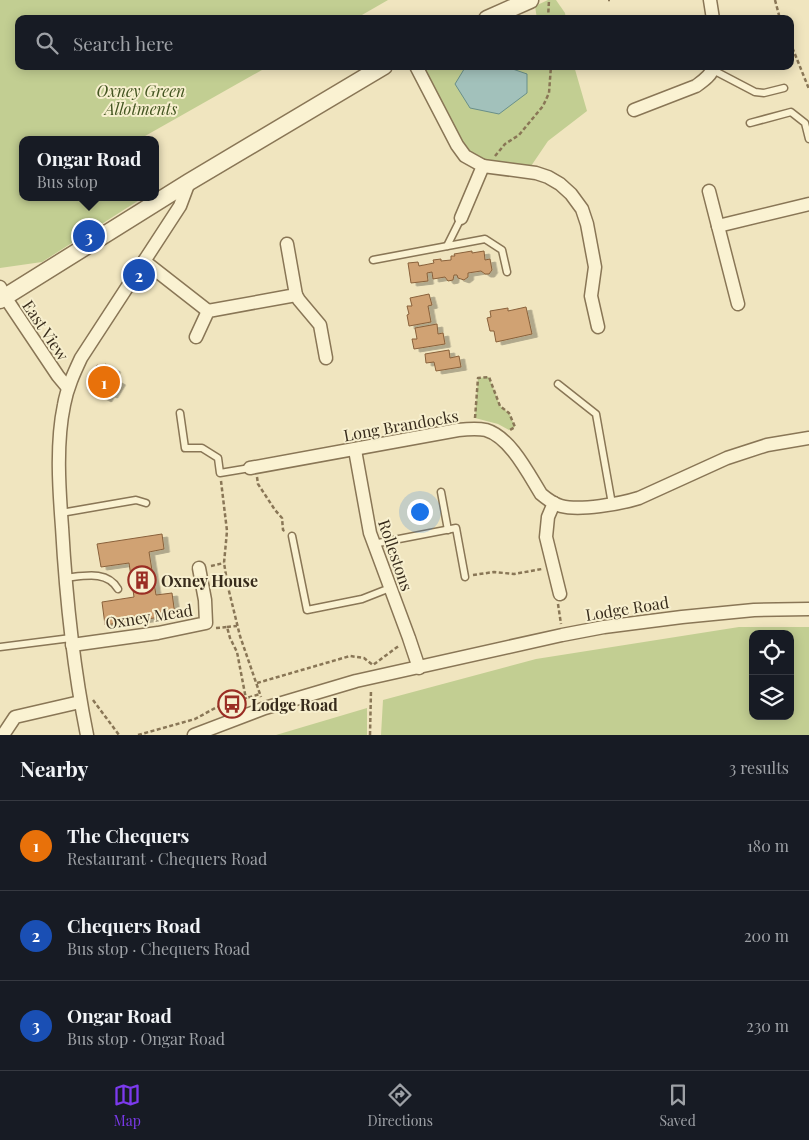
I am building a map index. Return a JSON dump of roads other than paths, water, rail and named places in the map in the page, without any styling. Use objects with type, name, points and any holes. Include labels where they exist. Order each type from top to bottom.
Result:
[{"type":"street","points":[[496,15],[530,0]]},
{"type":"street","points":[[710,0],[712,15]]},
{"type":"street","points":[[159,200],[377,70]]},
{"type":"street","points":[[418,70],[457,145],[465,156],[483,166],[536,173],[548,177],[560,184],[571,194],[582,209],[587,224],[595,267],[591,296],[598,327]]},
{"type":"street","points":[[634,110],[696,86],[705,80],[712,70]]},
{"type":"street","points":[[461,218],[483,166]]},
{"type":"street","points":[[87,735],[86,700],[72,642],[65,578],[59,480],[60,440],[64,405],[68,388],[81,358],[180,206],[189,182]]},
{"type":"street","points":[[709,191],[738,304]]},
{"type":"street","points":[[2,294],[157,201]]},
{"type":"street","points":[[718,226],[809,204]]},
{"type":"street","points":[[287,244],[296,295],[320,325],[326,358]]},
{"type":"street","points":[[144,262],[208,311],[296,295]]},
{"type":"street","name":"East View","points":[[2,294],[68,388]]},
{"type":"street","points":[[196,336],[208,311]]},
{"type":"street","name":"Long Brandocks","points":[[253,468],[304,457],[354,450],[458,430],[485,430],[500,437],[510,447],[541,494],[554,504]]},
{"type":"street","points":[[560,594],[546,537],[546,527],[554,504],[569,507],[612,504],[639,498],[740,454],[767,445],[809,438]]},
{"type":"street","name":"Rollestons","points":[[354,450],[367,523],[373,544],[419,668]]},
{"type":"street","name":"Oxney Mead","points":[[72,642],[158,633],[206,623],[205,600],[199,568]]},
{"type":"street","name":"Lodge Road","points":[[194,735],[265,708],[371,678],[562,635],[682,617],[754,610],[809,609]]},
{"type":"street","points":[[3,735],[15,717],[86,700]]},
{"type":"lane","points":[[717,70],[755,92],[764,93],[784,88]]},
{"type":"lane","points":[[750,123],[791,112],[805,122],[809,140]]},
{"type":"lane","points":[[447,246],[461,218]]},
{"type":"lane","points":[[373,260],[485,239],[502,250],[507,272]]},
{"type":"lane","points":[[558,384],[596,414],[612,504]]},
{"type":"lane","points":[[180,413],[185,448],[202,448],[218,458],[220,473],[253,468]]},
{"type":"lane","points":[[441,492],[448,530]]},
{"type":"lane","points":[[61,513],[136,500],[146,503]]},
{"type":"lane","points":[[373,544],[456,528],[465,577]]},
{"type":"lane","points":[[292,536],[307,610],[362,599],[390,588]]},
{"type":"lane","points":[[65,578],[100,576],[114,583],[118,589]]},
{"type":"lane","points":[[0,647],[72,642]]},
{"type":"water","points":[[464,70],[516,70],[527,74],[527,93],[499,114],[470,108],[455,84]]},
{"type":"place","name":"Ongar Road","points":[[89,236]]},
{"type":"place","name":"Chequers Road","points":[[139,275]]},
{"type":"place","name":"The Chequers","points":[[104,382]]},
{"type":"place","name":"Oxney House","points":[[142,580]]},
{"type":"place","name":"Lodge Road","points":[[232,704]]},
{"type":"park label","name":"Oxney Green Allotments","points":[[141,99]]}]
